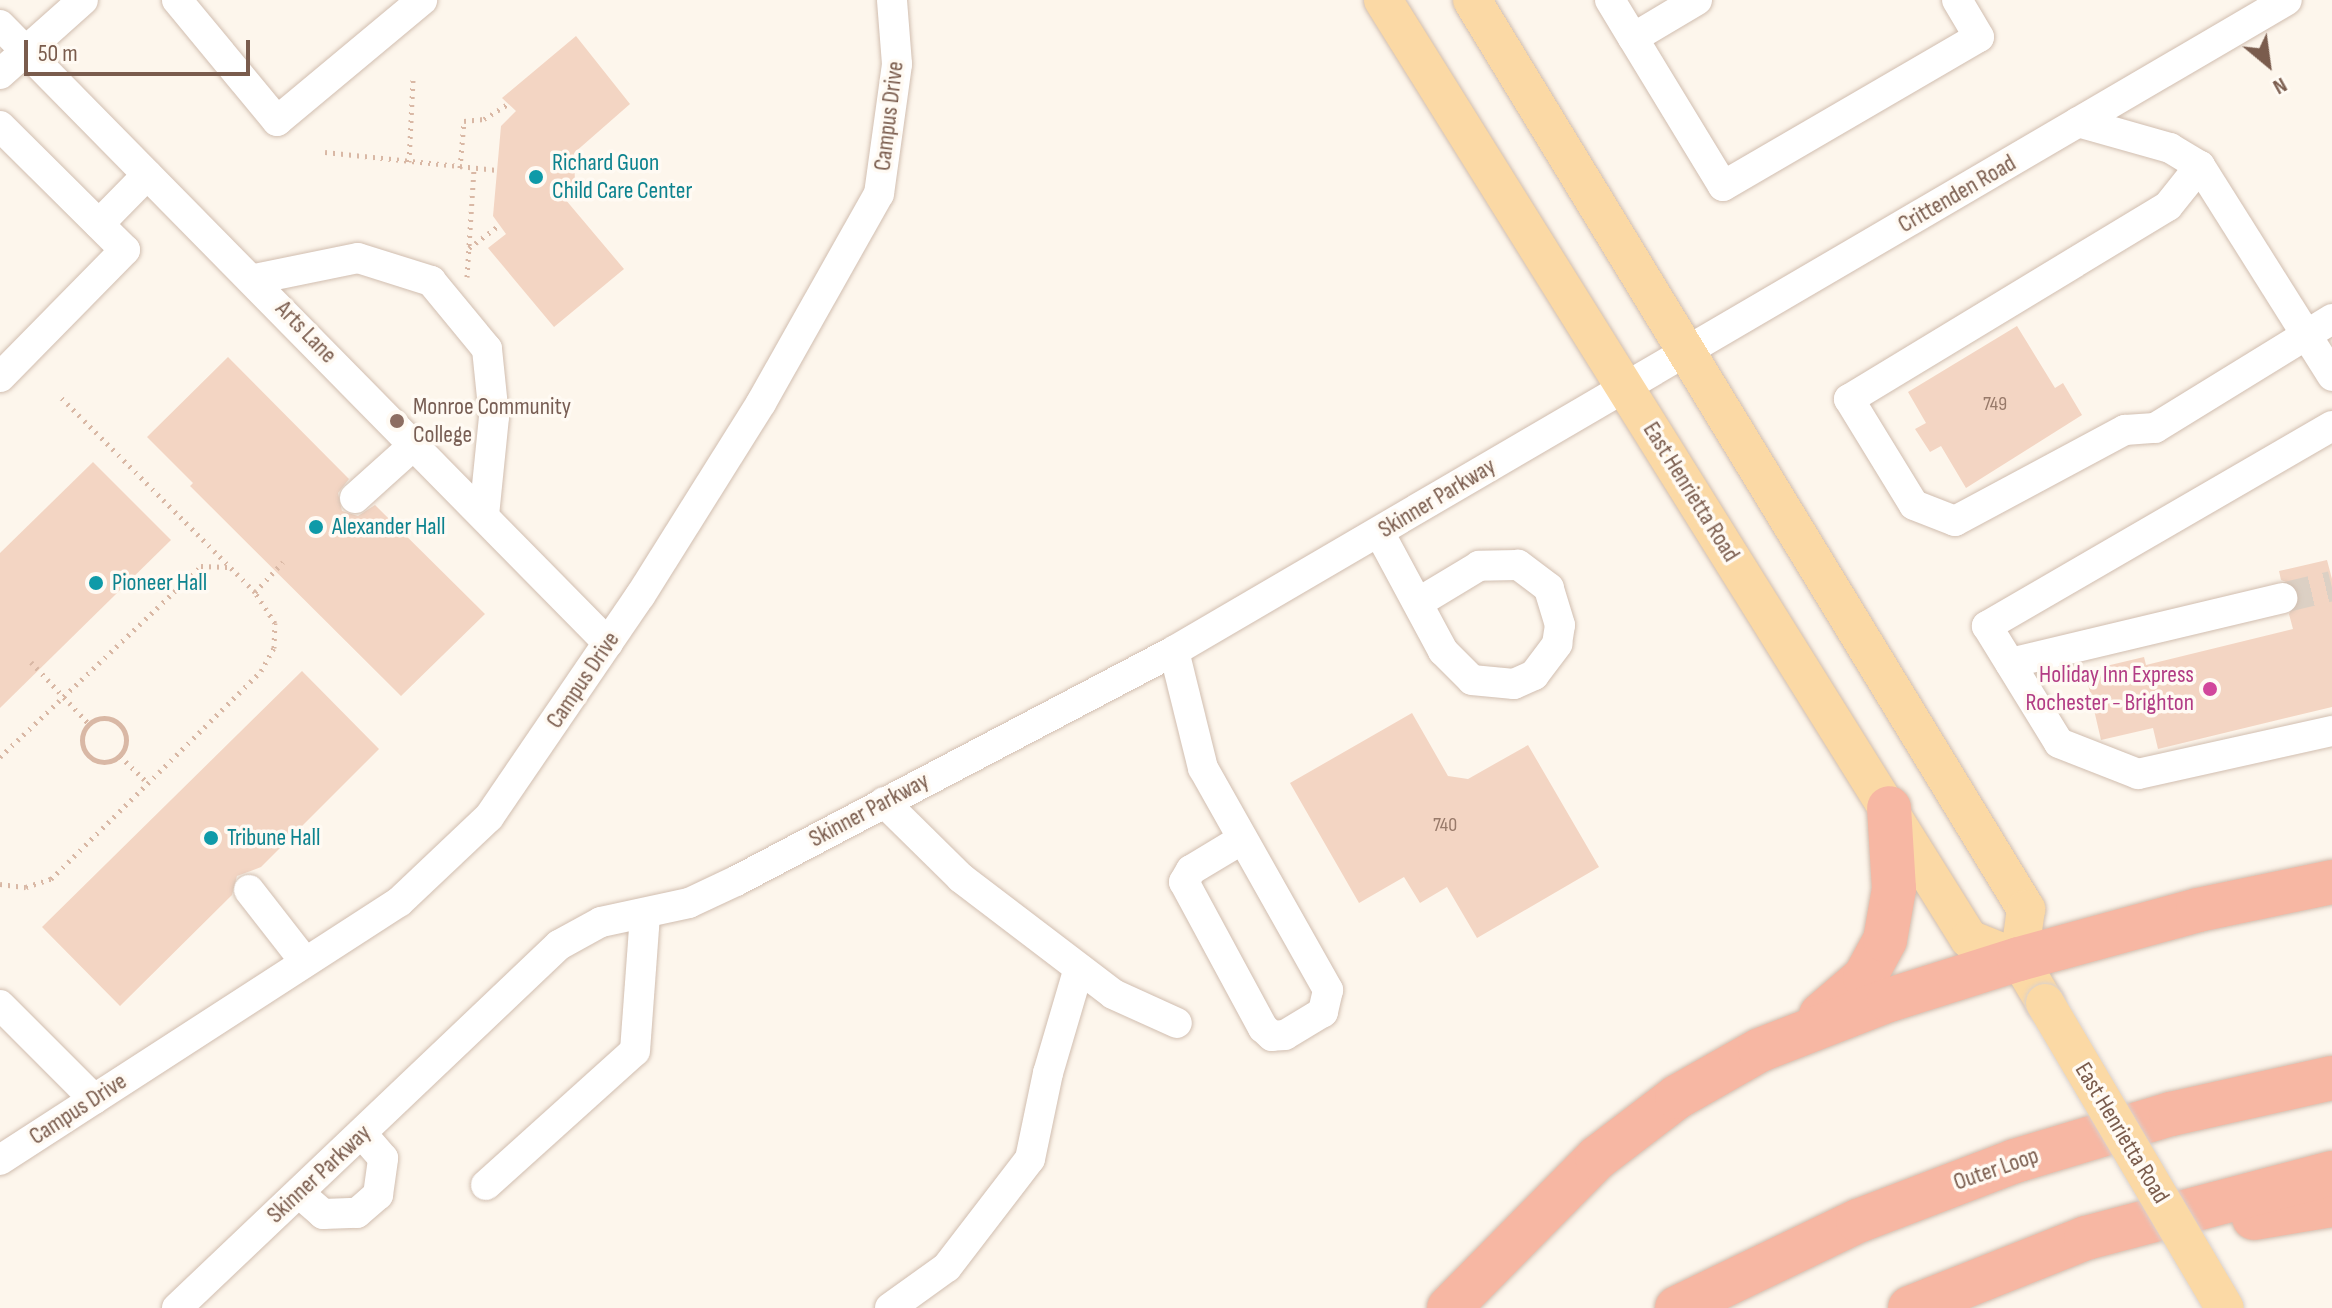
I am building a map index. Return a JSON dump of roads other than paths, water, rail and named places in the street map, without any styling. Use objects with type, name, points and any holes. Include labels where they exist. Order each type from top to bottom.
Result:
[{"type":"highway","points":[[1449,1308],[1608,1149],[1687,1090],[1832,1008],[1873,965],[1889,927],[1893,900],[1889,808]]},
{"type":"highway","points":[[1760,1050],[1876,1004],[2019,959],[2198,910],[2332,882]]},
{"type":"highway","name":"Outer Loop","points":[[1677,1308],[1858,1221],[2015,1161],[2171,1114],[2332,1078]]},
{"type":"highway","points":[[1910,1308],[2086,1238],[2332,1173]]},
{"type":"highway","points":[[1928,1308],[2149,1241],[2332,1205]]},
{"type":"main road","name":"East Henrietta Road","points":[[1383,0],[1969,939],[2019,959],[2225,1308]]},
{"type":"main road","points":[[1472,0],[1690,351],[2026,909],[2019,959]]},
{"type":"street","points":[[0,74],[83,0]]},
{"type":"street","points":[[177,0],[277,121],[422,0]]},
{"type":"street","name":"Campus Drive","points":[[0,1160],[399,902],[489,817],[608,643],[761,403],[879,194],[897,64],[892,0]]},
{"type":"street","points":[[1610,0],[1723,186],[1979,37],[1957,0]]},
{"type":"street","points":[[1633,38],[1697,0]]},
{"type":"street","name":"Crittenden Road","points":[[1626,387],[2287,0]]},
{"type":"street","name":"Arts Lane","points":[[0,25],[147,175],[255,279],[608,643]]},
{"type":"street","points":[[2078,122],[2170,148],[2200,166],[2320,327],[2332,376]]},
{"type":"street","points":[[0,126],[125,250],[0,377]]},
{"type":"street","points":[[2200,166],[2168,206],[1849,399],[1914,505],[1955,521],[2125,430],[2155,428],[2320,327]]},
{"type":"street","points":[[99,224],[147,175]]},
{"type":"street","points":[[255,279],[358,258],[431,281],[487,349],[494,417],[484,515]]},
{"type":"street","name":"Skinner Parkway","points":[[177,1308],[559,945],[601,922],[645,916],[736,881],[1174,651],[1626,387]]},
{"type":"street","points":[[2332,426],[1987,626],[2059,743],[2138,774],[2332,731]]},
{"type":"street","points":[[355,498],[415,444]]},
{"type":"street","points":[[1379,532],[1443,651],[1472,680],[1514,684],[1534,675],[1557,644],[1560,625],[1549,588],[1518,565],[1479,566],[1419,602]]},
{"type":"street","points":[[2010,663],[2282,598]]},
{"type":"street","points":[[1174,651],[1203,768],[1328,990],[1323,1012],[1285,1035],[1272,1036],[1263,1028],[1184,882],[1191,870],[1241,840]]},
{"type":"street","points":[[884,802],[961,878],[1113,994],[1177,1023]]},
{"type":"street","points":[[249,890],[305,962]]},
{"type":"street","points":[[486,1185],[635,1051],[645,916]]},
{"type":"street","points":[[890,1308],[947,1267],[1030,1159],[1079,968]]},
{"type":"street","points":[[0,1005],[94,1099]]},
{"type":"street","points":[[299,1193],[323,1214],[357,1213],[378,1195],[383,1158],[362,1134]]},
{"type":"tunnel","points":[[2282,598],[2332,586]]},
{"type":"place","name":"Richard Guon Child Care Center","points":[[536,177]]},
{"type":"place","name":"Monroe Community College","points":[[397,421]]},
{"type":"place","name":"Alexander Hall","points":[[316,527]]},
{"type":"place","name":"Pioneer Hall","points":[[96,583]]},
{"type":"place","name":"Holiday Inn Express Rochester - Brighton","points":[[2210,689]]},
{"type":"place","name":"Tribune Hall","points":[[211,838]]}]
